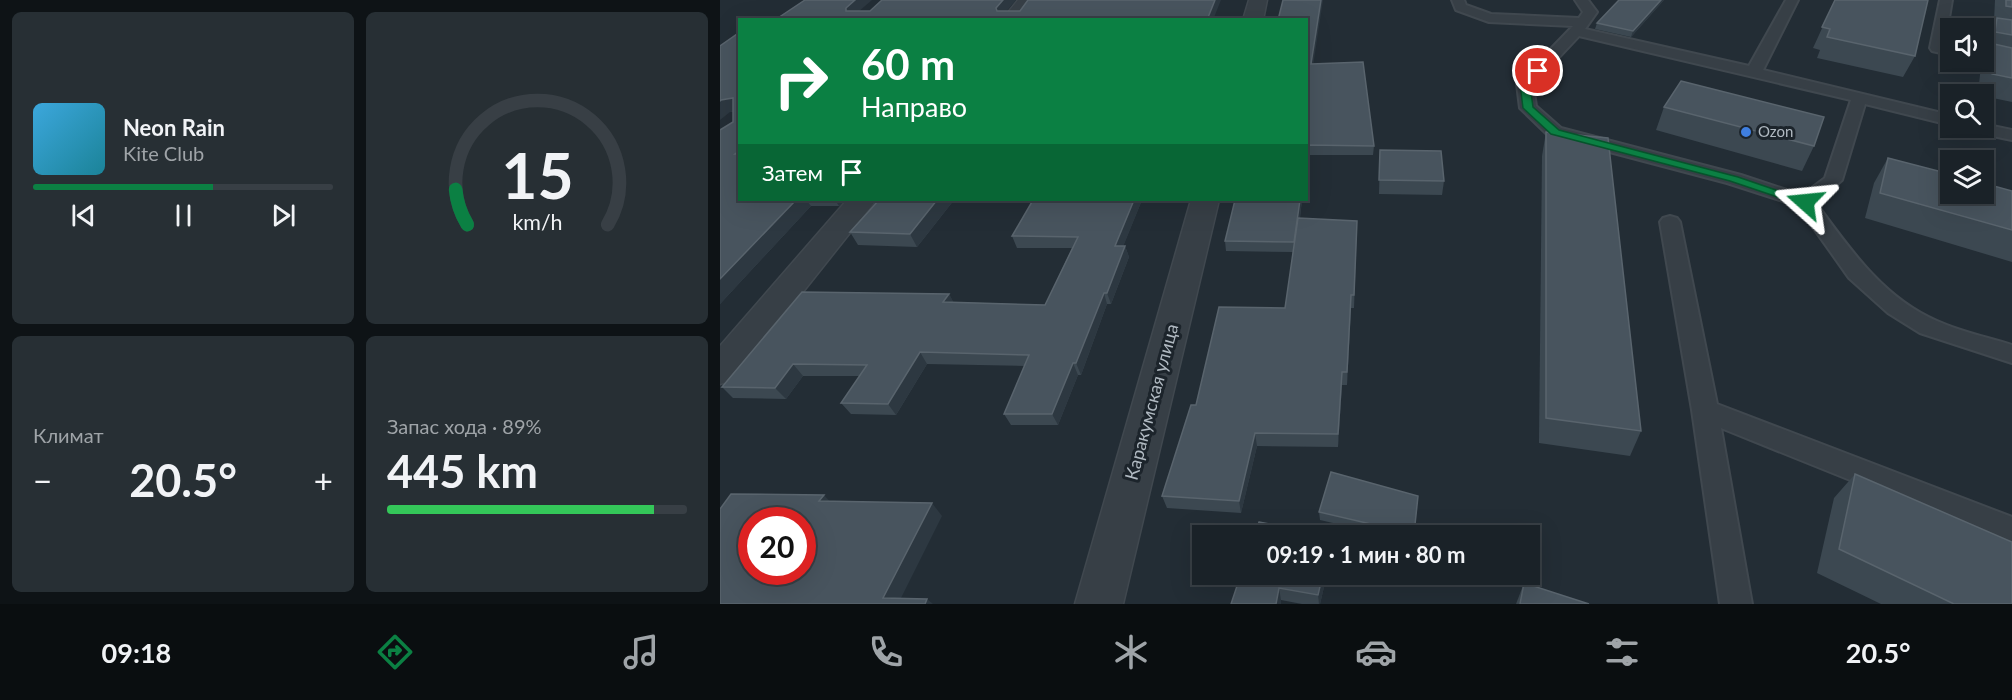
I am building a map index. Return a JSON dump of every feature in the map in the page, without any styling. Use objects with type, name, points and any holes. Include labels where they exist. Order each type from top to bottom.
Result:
[{"type":"street","points":[[1013,18],[1028,0]]},
{"type":"street","points":[[1254,18],[1258,0]]},
{"type":"street","points":[[720,370],[861,201]]},
{"type":"street","name":"Каракумская улица","points":[[1099,604],[1205,201]]},
{"type":"lane","points":[[1458,0],[1461,7],[1489,18],[1579,26],[1859,99],[1940,118]]},
{"type":"lane","points":[[1581,0],[1590,12],[1525,84],[1528,108],[1555,132],[1734,179],[1805,202],[1857,273],[1896,307],[1928,327],[2012,354]]},
{"type":"lane","points":[[1754,72],[1792,0]]},
{"type":"lane","points":[[1943,18],[1946,0]]},
{"type":"lane","points":[[1940,34],[1938,48],[1940,48]]},
{"type":"lane","points":[[1805,202],[1833,180],[1859,99]]},
{"type":"lane","points":[[1994,131],[2012,135]]},
{"type":"lane","points":[[1670,222],[1705,410],[1736,604]]},
{"type":"lane","points":[[1705,410],[2012,531]]},
{"type":"building","points":[[805,0],[855,0],[846,8],[846,11],[870,11],[882,0],[1003,0],[996,8],[997,11],[1020,11],[1028,0],[1215,0],[1208,18],[778,18]]},
{"type":"building","points":[[1283,0],[1321,0],[1311,64],[1363,62],[1374,146],[1308,145],[1308,18],[1278,18]]},
{"type":"building","points":[[1619,0],[1661,0],[1633,31],[1597,23]]},
{"type":"building","points":[[1835,0],[1928,0],[1915,56],[1827,37],[1830,29],[1822,27]]},
{"type":"building","points":[[2006,0],[2012,0],[2012,7],[2006,6]]},
{"type":"building","points":[[1997,18],[2012,20],[2012,35],[1995,32]]},
{"type":"building","points":[[738,33],[738,152],[735,154],[738,154],[738,201],[795,201],[720,279],[720,130],[733,122],[733,98],[720,101],[720,46]]},
{"type":"building","points":[[1994,44],[2012,48],[2012,78],[1992,74],[1994,72]]},
{"type":"building","points":[[1681,81],[1824,117],[1814,146],[1664,107]]},
{"type":"building","points":[[1546,132],[1608,138],[1641,431],[1546,418]]},
{"type":"building","points":[[1380,150],[1441,151],[1444,181],[1379,180]]},
{"type":"building","points":[[1888,158],[1940,171],[1940,204],[1994,204],[1994,186],[2012,191],[2012,230],[1880,193]]},
{"type":"building","points":[[878,201],[936,201],[910,234],[850,232]]},
{"type":"building","points":[[1032,201],[1134,201],[1115,246],[1125,246],[1107,293],[1104,293],[1076,363],[1073,363],[1052,414],[1004,414],[1029,355],[920,352],[888,404],[841,403],[867,365],[793,364],[775,388],[722,387],[802,292],[949,294],[943,302],[1045,305],[1078,237],[1012,236]]},
{"type":"building","points":[[1235,201],[1300,201],[1294,242],[1225,241]]},
{"type":"building","points":[[1298,218],[1357,221],[1354,295],[1351,295],[1347,372],[1342,372],[1338,434],[1255,433],[1239,501],[1162,496],[1191,405],[1196,405],[1219,307],[1285,308]]},
{"type":"building","points":[[1331,472],[1418,496],[1415,525],[1375,525],[1319,512]]},
{"type":"building","points":[[1855,474],[2012,542],[2012,604],[1954,604],[1839,549]]},
{"type":"building","points":[[731,494],[824,495],[819,501],[932,503],[883,598],[927,599],[925,604],[720,604],[720,509]]},
{"type":"building","points":[[1259,522],[1275,525],[1258,525]]},
{"type":"building","points":[[1237,585],[1320,585],[1318,595],[1279,588],[1276,604],[1231,604]]},
{"type":"building","points":[[1524,585],[1530,585],[1589,604],[1520,604]]},
{"type":"place","name":"Ozon","points":[[1746,132]]},
{"type":"route","points":[[1538,71],[1525,84],[1528,108],[1555,132],[1734,179],[1805,202]]}]
